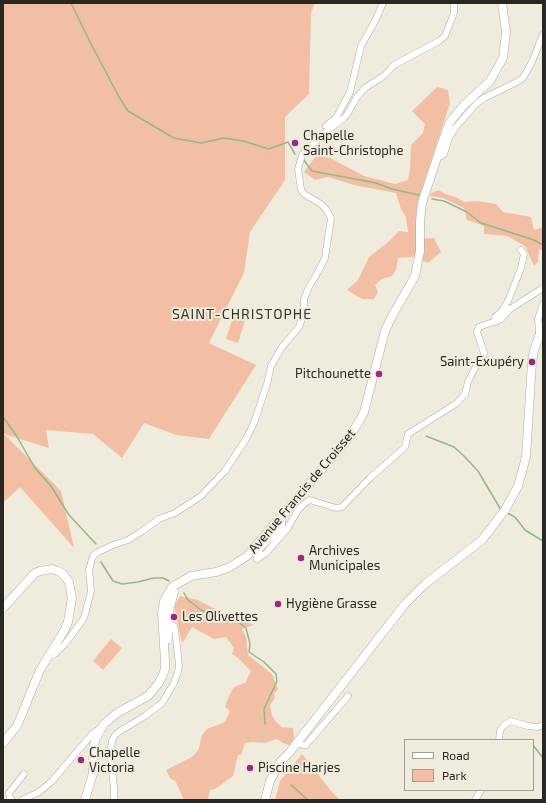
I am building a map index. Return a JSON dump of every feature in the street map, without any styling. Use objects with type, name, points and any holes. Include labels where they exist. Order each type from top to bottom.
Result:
[{"type":"main road","name":"Avenue Francis de Croisset","points":[[165,622],[163,606],[172,587],[191,576],[222,570],[238,563],[247,556],[348,439],[364,412],[385,331],[415,276],[420,251],[420,212],[446,131],[450,122],[464,105],[489,82],[503,58],[506,32],[502,3]]},
{"type":"main road","points":[[269,800],[275,780],[289,753],[405,604],[426,584],[482,540],[501,517],[512,498],[523,470],[526,457],[532,362],[543,326]]},
{"type":"main road","points":[[3,608],[35,573],[40,571],[52,569],[58,571],[67,578],[72,592],[70,613],[64,631],[40,670],[22,717],[17,726],[3,743]]},
{"type":"main road","points":[[93,774],[94,746],[96,738],[102,728],[110,718],[117,713],[148,696],[158,684],[165,669],[163,632],[171,598],[179,582]]},
{"type":"main road","points":[[85,800],[97,761],[100,740],[106,729],[124,714],[148,701],[165,683],[169,667],[165,622]]},
{"type":"main road","points":[[265,800],[268,785],[275,771],[280,762],[289,753]]},
{"type":"street","points":[[48,656],[55,654],[66,644],[84,618],[91,591],[89,570],[94,555],[113,545],[128,540],[159,519],[175,514],[201,496],[225,471],[246,439],[254,423],[267,384],[271,366],[282,347],[299,327],[304,313],[304,299],[325,258],[331,218],[321,204],[304,194],[301,190],[298,170],[302,155],[319,132],[336,118],[350,92],[361,46],[376,19],[382,3]]},
{"type":"street","points":[[304,152],[323,134],[344,118],[357,96],[365,88],[385,75],[394,65],[439,41],[445,36],[454,13],[454,3]]},
{"type":"street","points":[[438,154],[442,156],[444,154],[449,138],[455,128],[477,103],[523,78],[532,62],[543,34]]},
{"type":"street","points":[[496,322],[495,317],[502,311],[508,300],[524,260],[524,254],[521,250]]},
{"type":"street","points":[[280,518],[282,521],[282,527],[259,550],[257,559],[266,553],[287,529],[298,510],[305,503],[310,500],[336,508],[342,507],[370,478],[405,447],[408,434],[457,403],[465,394],[468,382],[475,368],[483,358],[484,353],[477,332],[479,327],[501,319],[510,309],[543,288]]},
{"type":"street","points":[[539,335],[538,319],[543,304]]},
{"type":"street","points":[[114,800],[110,755],[112,741],[120,731],[151,712],[162,703],[174,683],[178,672],[179,665],[175,629],[174,626],[165,622]]},
{"type":"street","points":[[297,742],[306,745],[348,696]]},
{"type":"street","points":[[499,739],[500,731],[510,720],[528,726],[538,727],[543,725]]},
{"type":"street","points":[[22,800],[39,792],[52,781],[93,733],[102,728]]},
{"type":"street","points":[[12,800],[10,799],[9,793],[24,774]]},
{"type":"street","points":[[475,800],[480,791]]},
{"type":"green space","points":[[3,3],[315,3],[311,13],[309,94],[285,117],[285,180],[250,232],[244,273],[209,343],[256,365],[209,439],[176,435],[144,423],[122,458],[93,434],[46,430],[49,448],[4,434],[61,491],[74,548],[20,487],[3,503]]},
{"type":"green space","points":[[437,87],[448,90],[450,103],[418,201],[416,215],[417,239],[434,238],[441,252],[428,263],[413,257],[398,258],[396,270],[392,276],[382,279],[375,285],[378,292],[374,299],[362,299],[347,290],[358,280],[369,257],[387,243],[399,231],[408,232],[406,217],[401,209],[396,193],[354,185],[328,177],[315,180],[304,172],[316,156],[330,158],[364,176],[395,184],[408,180],[411,145],[423,133],[425,124],[412,111]]},
{"type":"green space","points":[[439,190],[464,202],[478,201],[496,204],[503,212],[531,217],[534,230],[543,227],[543,251],[539,249],[538,262],[534,266],[525,246],[507,236],[484,234],[484,226],[467,220],[464,208],[443,198],[430,196],[431,193]]},
{"type":"green space","points":[[234,314],[246,317],[238,343],[226,339]]},
{"type":"green space","points":[[180,596],[198,600],[225,614],[231,612],[249,615],[249,623],[254,625],[242,629],[246,637],[248,655],[272,674],[278,689],[274,694],[275,698],[270,705],[272,715],[276,722],[282,727],[293,728],[294,738],[290,745],[277,739],[265,743],[245,743],[241,755],[238,755],[233,776],[215,789],[210,790],[208,800],[184,800],[176,782],[170,778],[166,770],[192,757],[197,752],[202,735],[207,729],[225,722],[230,711],[225,707],[229,696],[234,687],[245,683],[251,671],[232,654],[234,648],[226,637],[214,639],[192,627],[182,643],[174,607]]},
{"type":"green space","points":[[111,639],[122,648],[103,670],[93,661]]},
{"type":"green space","points":[[302,754],[340,800],[275,800],[280,781]]},
{"type":"waterway","points":[[71,3],[119,97],[128,111],[174,138],[201,143],[224,138],[243,141],[269,149],[288,142],[295,154]]},
{"type":"waterway","points":[[303,159],[312,171],[376,183],[392,189],[419,195]]},
{"type":"waterway","points":[[432,199],[444,201],[467,212],[481,223],[534,240],[543,245]]},
{"type":"waterway","points":[[3,417],[16,435],[35,468],[51,486],[69,515],[96,544]]},
{"type":"waterway","points":[[426,436],[454,447],[464,456],[478,471],[501,510]]},
{"type":"waterway","points":[[507,513],[515,517],[525,530],[543,541]]},
{"type":"waterway","points":[[101,562],[113,581],[122,584],[154,578],[163,578],[169,581]]},
{"type":"waterway","points":[[184,593],[188,600],[201,610],[211,613],[226,622],[234,619],[246,628],[250,644],[249,652],[264,662],[276,674],[277,681],[264,709],[265,724]]},
{"type":"waterway","points":[[534,746],[543,758]]},
{"type":"waterway","points":[[291,785],[308,800]]},
{"type":"place","name":"Chapelle Saint-Christophe","points":[[295,143]]},
{"type":"place","name":"Saint-Exupéry","points":[[532,362]]},
{"type":"place","name":"Pitchounette","points":[[379,374]]},
{"type":"place","name":"Archives Municipales","points":[[301,558]]},
{"type":"place","name":"Hygiène Grasse","points":[[278,604]]},
{"type":"place","name":"Les Olivettes","points":[[174,617]]},
{"type":"place","name":"Chapelle Victoria","points":[[81,760]]},
{"type":"place","name":"Piscine Harjes","points":[[250,768]]},
{"type":"district","name":"SAINT-CHRISTOPHE","points":[[242,314]]}]
